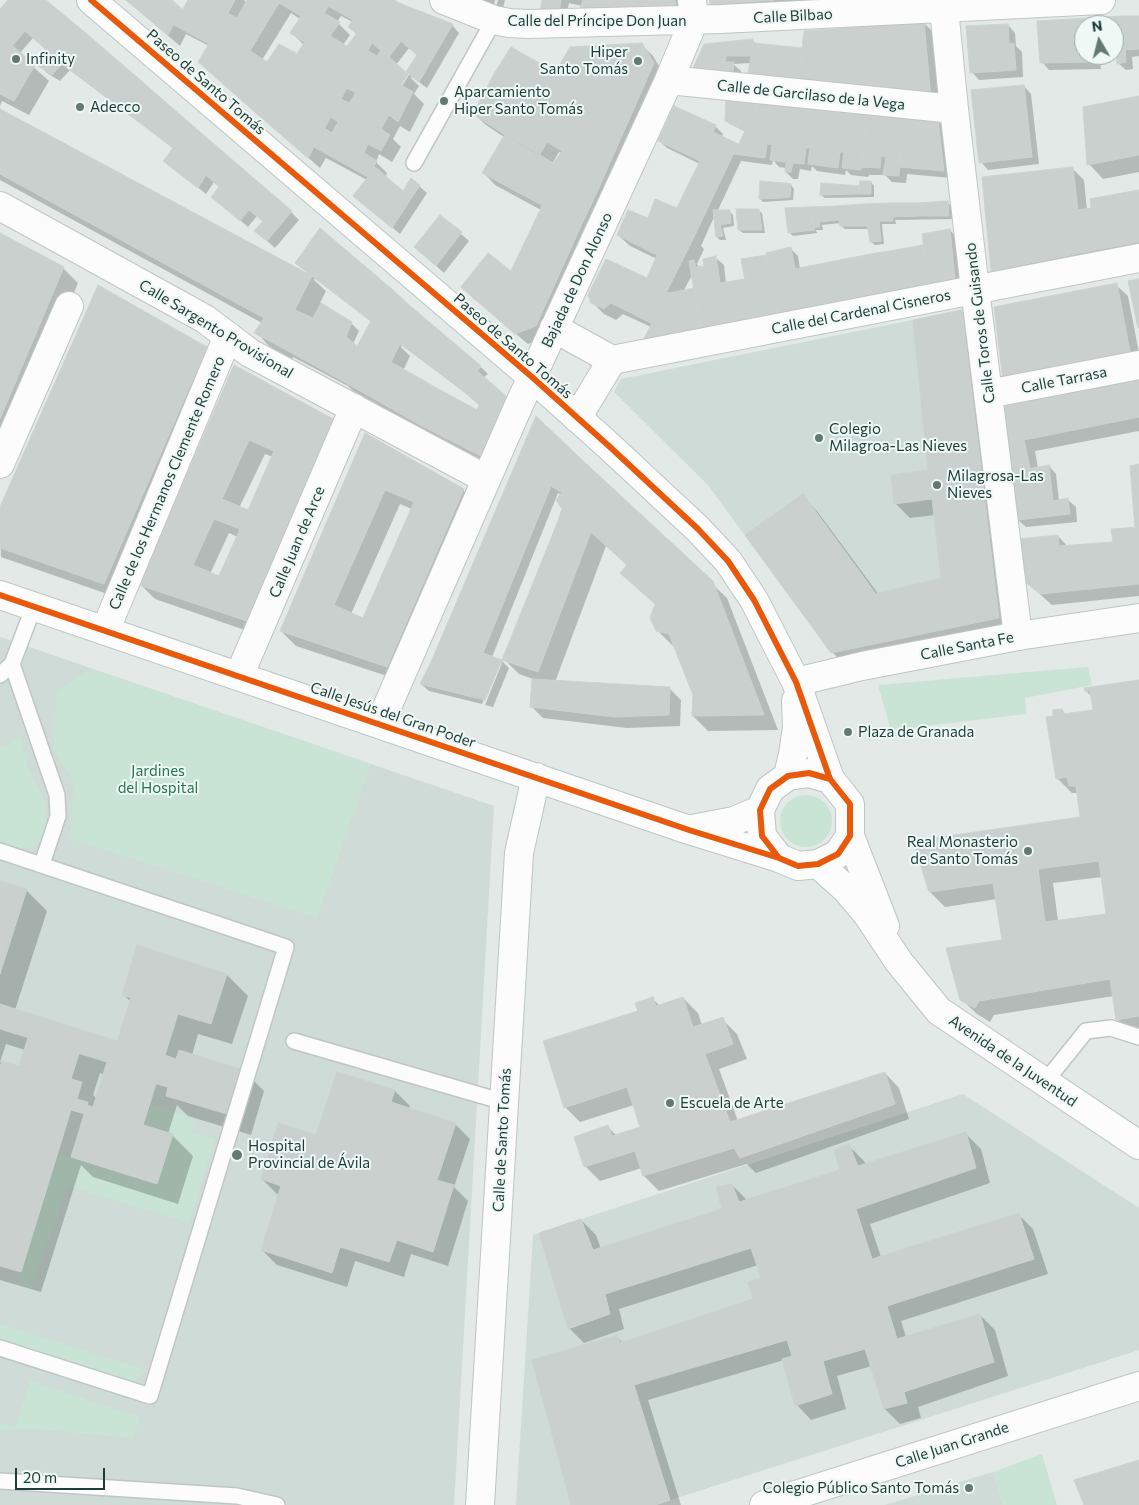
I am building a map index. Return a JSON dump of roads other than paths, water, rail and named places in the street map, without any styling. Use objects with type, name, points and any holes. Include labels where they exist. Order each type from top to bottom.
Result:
[{"type":"street","name":"Paseo de Santo Tomás","points":[[91,0],[532,377],[698,529],[728,561],[754,600],[796,682],[830,779]]},
{"type":"street","name":"Calle del Príncipe Don Juan","points":[[444,0],[506,14],[528,24],[693,10]]},
{"type":"street","name":"Calle Bilbao","points":[[693,10],[944,9],[1101,0]]},
{"type":"street","name":"Calle Toros de Guisando","points":[[944,9],[975,289],[1018,636]]},
{"type":"street","name":"Bajada de Don Alonso","points":[[380,723],[486,479],[669,80],[693,10]]},
{"type":"street","name":"Calle de Garcilaso de la Vega","points":[[669,80],[954,109]]},
{"type":"street","name":"Calle Sargento Provisional","points":[[0,206],[197,315],[250,353],[486,479]]},
{"type":"street","name":"Calle del Cardenal Cisneros","points":[[612,360],[1139,258]]},
{"type":"street","points":[[0,464],[69,306]]},
{"type":"street","points":[[554,328],[612,360],[577,418]]},
{"type":"street","name":"Calle de los Hermanos Clemente Romero","points":[[105,631],[228,336]]},
{"type":"street","name":"Calle Tarrasa","points":[[988,394],[1139,365]]},
{"type":"street","name":"Calle Juan de Arce","points":[[239,676],[354,408]]},
{"type":"street","name":"Calle Jesús del Gran Poder","points":[[0,595],[690,830],[779,858]]},
{"type":"street","name":"Calle Santa Fe","points":[[796,682],[862,666],[1018,636],[1139,618]]},
{"type":"street","name":"Paseo de Santo Tomás","points":[[788,776],[797,728],[796,682]]},
{"type":"street","points":[[809,773],[830,779],[850,804],[850,836],[838,854],[818,864],[798,866],[779,858],[762,836],[760,810],[770,790],[788,776],[809,773]]},
{"type":"street","name":"Calle de Santo Tomás","points":[[480,1505],[519,854],[536,777]]},
{"type":"street","points":[[690,830],[734,821],[760,810]]},
{"type":"street","name":"Avenida de la Juventud","points":[[850,836],[899,962]]},
{"type":"street","name":"Avenida de la Juventud","points":[[818,864],[846,889],[899,962],[939,1011],[1139,1145]]},
{"type":"street","name":"Calle Juan Grande","points":[[764,1505],[1139,1386]]},
{"type":"lane","points":[[414,163],[506,14]]},
{"type":"lane","points":[[0,675],[12,664],[34,606]]},
{"type":"lane","points":[[12,664],[57,795],[58,816],[42,864]]},
{"type":"lane","points":[[0,851],[286,947],[150,1396],[0,1348]]},
{"type":"lane","points":[[1045,1082],[1086,1030],[1112,1028],[1139,1037]]},
{"type":"lane","points":[[294,1041],[504,1102]]},
{"type":"lane","points":[[0,1481],[237,1496],[277,1505]]},
{"type":"place","name":"Infinity","points":[[16,59]]},
{"type":"place","name":"Hiper Santo Tomás","points":[[638,61]]},
{"type":"place","name":"Aparcamiento Hiper Santo Tomás","points":[[444,101]]},
{"type":"place","name":"Adecco","points":[[80,107]]},
{"type":"place","name":"Colegio Milagroa-Las Nieves","points":[[819,438]]},
{"type":"place","name":"Milagrosa-Las Nieves","points":[[937,485]]},
{"type":"place","name":"Plaza de Granada","points":[[848,732]]},
{"type":"place","name":"Real Monasterio de Santo Tomás","points":[[1028,851]]},
{"type":"place","name":"Escuela de Arte","points":[[670,1103]]},
{"type":"place","name":"Hospital Provincial de Ávila","points":[[237,1155]]},
{"type":"place","name":"Colegio Público Santo Tomás","points":[[969,1488]]},
{"type":"park label","name":"Jardines del Hospital","points":[[158,780]]}]
